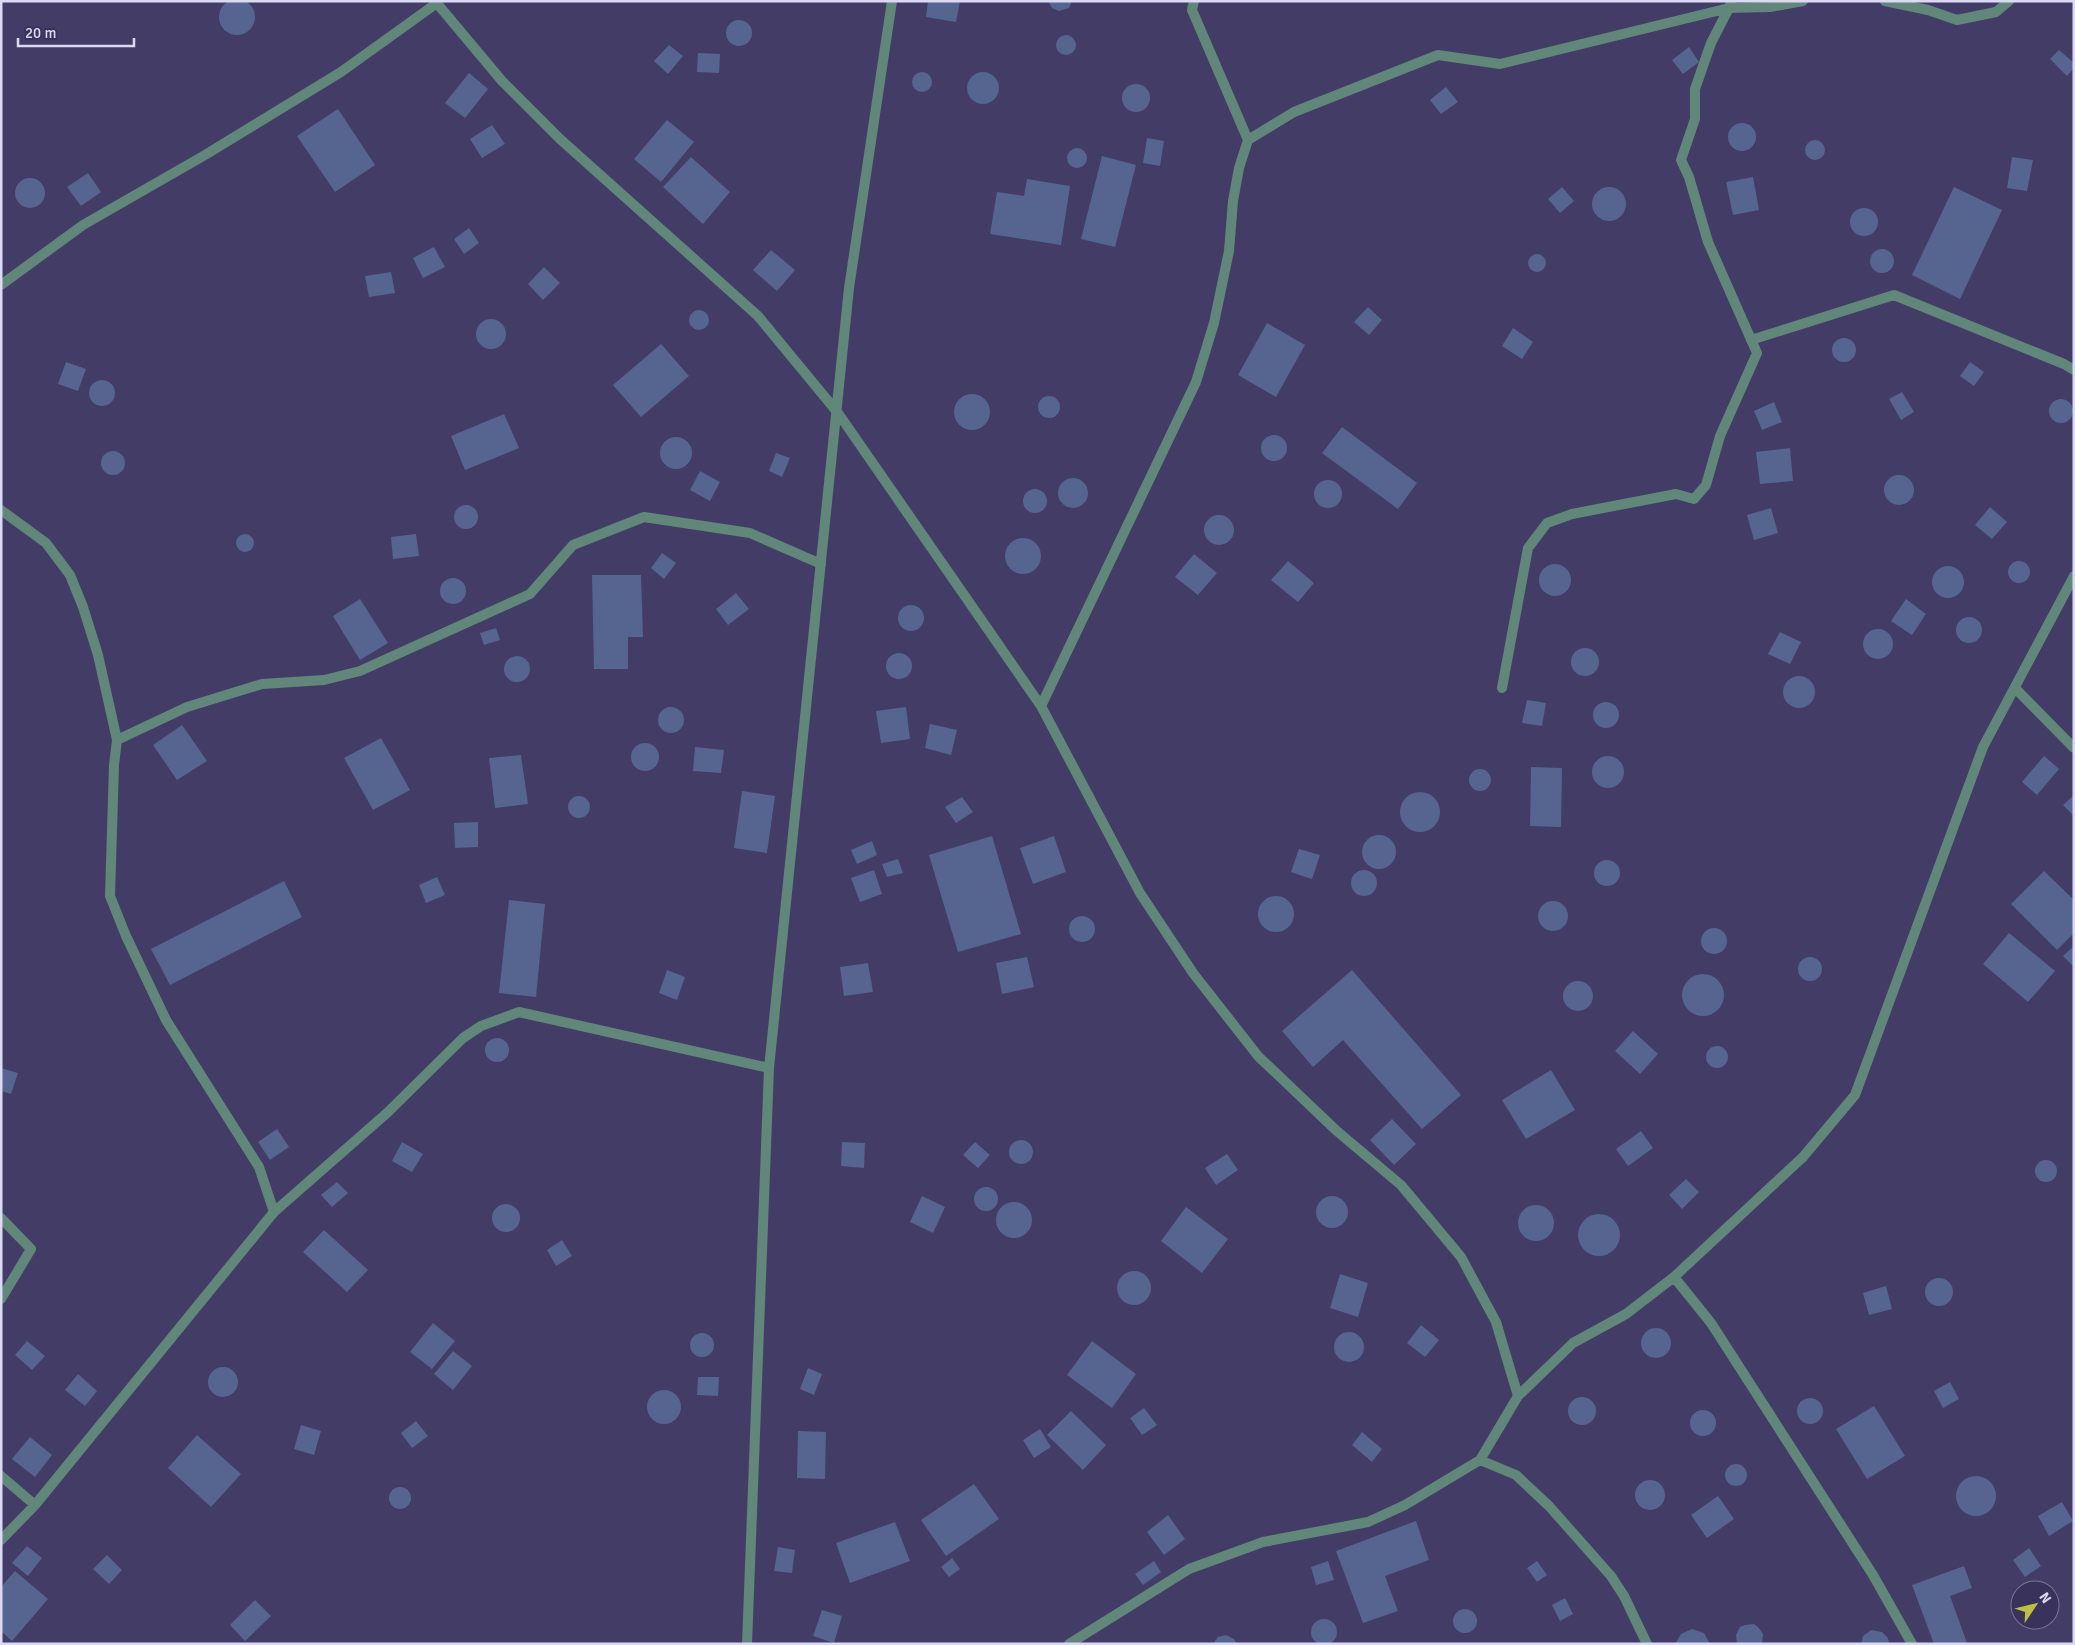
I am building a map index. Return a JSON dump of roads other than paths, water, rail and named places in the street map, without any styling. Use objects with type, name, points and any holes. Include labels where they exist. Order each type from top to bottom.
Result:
[{"type":"street","points":[[747,1644],[769,1068],[838,413],[849,288],[892,1]]},
{"type":"street","points":[[1194,1],[1192,10],[1248,140]]},
{"type":"street","points":[[1041,706],[1196,382],[1214,323],[1229,251],[1233,201],[1239,168],[1248,140],[1294,112],[1438,55],[1500,64],[1730,5],[1770,8],[1803,1]]},
{"type":"street","points":[[1885,1],[1928,10],[1957,20],[1996,12],[2009,1]]},
{"type":"street","points":[[1,285],[83,225],[205,155],[341,72],[436,2],[502,81],[560,139],[758,316],[838,413],[1041,706],[1140,893],[1193,973],[1258,1056],[1338,1132],[1401,1185],[1461,1257],[1496,1322],[1518,1396]]},
{"type":"street","points":[[1502,688],[1528,548],[1547,523],[1572,514],[1676,494],[1694,500],[1706,485],[1720,436],[1757,354],[1708,242],[1689,178],[1681,160],[1695,119],[1695,89],[1711,43],[1730,5]]},
{"type":"street","points":[[1751,340],[1894,295],[2064,364],[2074,370]]},
{"type":"street","points":[[1,510],[46,543],[70,575],[83,607],[98,654],[117,740],[114,764],[110,896],[126,936],[166,1020],[259,1167],[274,1212]]},
{"type":"street","points":[[117,740],[186,708],[262,684],[324,680],[360,671],[530,594],[573,545],[644,517],[750,533],[821,564]]},
{"type":"street","points":[[1069,1644],[1189,1569],[1263,1542],[1368,1522],[1405,1505],[1480,1460],[1518,1396],[1573,1343],[1626,1314],[1674,1276],[1803,1157],[1855,1095],[1983,747],[2074,576]]},
{"type":"street","points":[[2015,688],[2074,748]]},
{"type":"street","points":[[1,1540],[35,1506],[274,1212],[387,1113],[463,1038],[481,1026],[519,1012],[769,1068]]},
{"type":"street","points":[[1,1218],[31,1249],[1,1299]]},
{"type":"street","points":[[1674,1276],[1711,1324],[1749,1382],[1873,1575],[1912,1644]]},
{"type":"street","points":[[1480,1460],[1516,1475],[1549,1506],[1615,1583],[1624,1596],[1647,1644]]},
{"type":"street","points":[[1,1476],[35,1506]]}]
